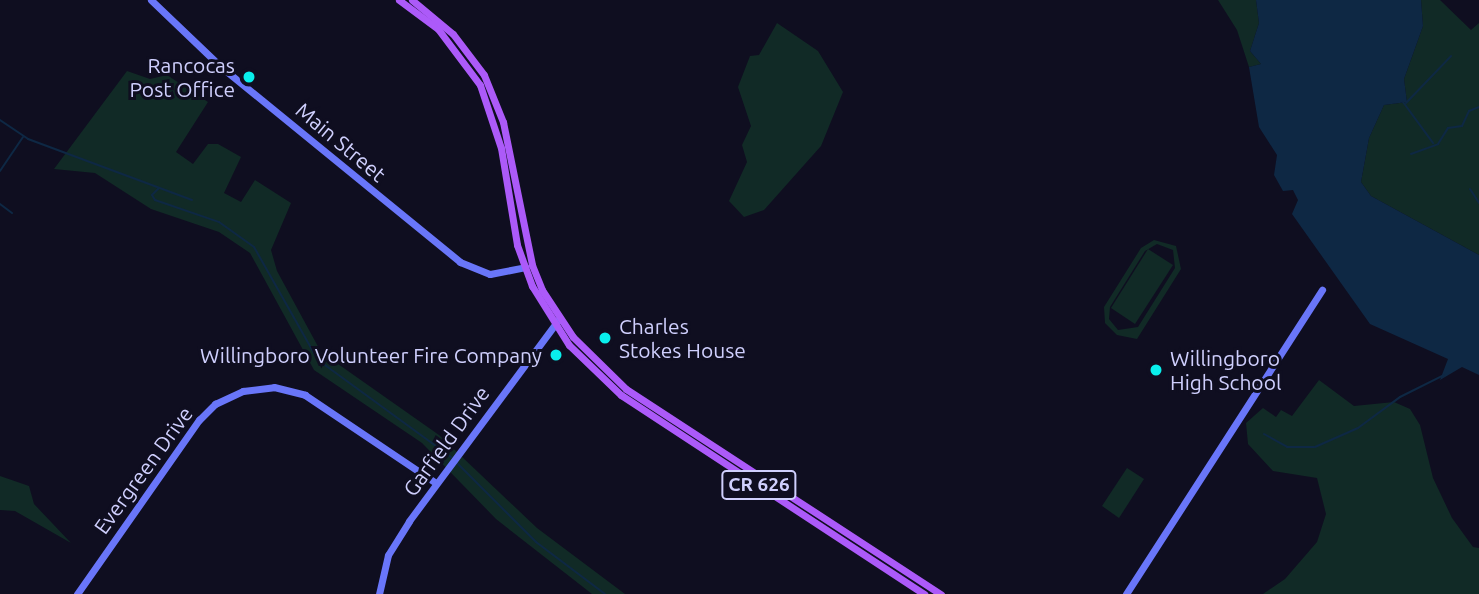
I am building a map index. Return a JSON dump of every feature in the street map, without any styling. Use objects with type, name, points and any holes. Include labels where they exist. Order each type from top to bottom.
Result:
[{"type":"main road","name":"CR 626","points":[[399,0],[452,44],[493,103]]},
{"type":"main road","name":"CR 626","points":[[412,0],[453,34],[484,75],[493,103],[525,267],[557,321],[626,389],[941,594]]},
{"type":"main road","name":"CR 626","points":[[515,218],[537,278],[569,345],[621,395],[924,594]]},
{"type":"street","name":"Main Street","points":[[150,0],[220,66],[464,265],[490,274],[525,267]]},
{"type":"street","points":[[1126,594],[1322,290]]},
{"type":"street","name":"Garfield Drive","points":[[379,594],[388,555],[436,483],[557,321]]},
{"type":"street","name":"Evergreen Drive","points":[[77,594],[199,419],[221,400],[243,391],[274,387],[304,394],[436,483]]},
{"type":"green space","points":[[1218,0],[1256,0],[1259,23],[1250,51],[1261,64],[1249,67],[1237,30]]},
{"type":"green space","points":[[1421,0],[1440,0],[1471,30],[1479,23],[1479,255],[1371,196],[1361,182],[1369,138],[1384,105],[1407,102],[1404,79],[1423,26]]},
{"type":"green space","points":[[777,23],[818,51],[843,92],[821,146],[764,210],[744,217],[729,201],[747,162],[742,145],[751,126],[738,87],[750,56],[759,55]]},
{"type":"green space","points":[[127,71],[150,79],[167,75],[208,102],[176,152],[193,164],[208,144],[218,144],[241,157],[224,193],[241,202],[255,180],[291,203],[271,250],[277,271],[321,352],[439,435],[537,528],[625,594],[592,594],[496,519],[422,443],[314,370],[250,253],[219,232],[151,209],[95,173],[54,169]]},
{"type":"green space","points":[[1154,240],[1176,246],[1181,269],[1137,339],[1117,335],[1105,323],[1104,307],[1141,248]],"holes":[[[1157,244],[1173,250],[1175,268],[1138,327],[1118,330],[1109,319],[1110,307],[1145,251]]]},
{"type":"green space","points":[[1148,249],[1173,265],[1135,324],[1111,308]]},
{"type":"green space","points":[[1319,380],[1354,406],[1394,402],[1410,409],[1420,425],[1433,478],[1452,518],[1473,547],[1479,548],[1479,594],[1263,594],[1285,579],[1317,542],[1326,514],[1317,478],[1273,471],[1248,444],[1246,423],[1263,408],[1276,417],[1281,410],[1292,416]]},
{"type":"green space","points":[[1127,468],[1144,479],[1119,518],[1102,506]]},
{"type":"green space","points":[[0,476],[29,486],[34,504],[71,543],[15,511],[0,510]]},
{"type":"water","points":[[1256,0],[1421,0],[1423,26],[1404,79],[1407,102],[1384,105],[1369,138],[1361,182],[1371,196],[1479,255],[1479,375],[1462,367],[1440,380],[1448,359],[1370,324],[1292,214],[1298,200],[1293,190],[1283,191],[1274,175],[1277,155],[1259,127],[1249,67],[1261,64],[1250,51],[1259,23]]},
{"type":"waterway","points":[[1406,103],[1451,56]]},
{"type":"waterway","points":[[1403,102],[1433,143]]},
{"type":"waterway","points":[[1411,154],[1438,144],[1448,128],[1462,126],[1469,111],[1479,107]]},
{"type":"waterway","points":[[0,120],[28,139],[192,200]]},
{"type":"waterway","points":[[0,171],[23,137]]},
{"type":"waterway","points":[[159,188],[152,195],[155,200],[219,222],[254,247],[318,360],[451,457]]},
{"type":"waterway","points":[[1470,189],[1479,203]]},
{"type":"waterway","points":[[0,204],[12,213]]},
{"type":"waterway","points":[[1264,434],[1287,447],[1315,447],[1358,428],[1400,397],[1444,375]]},
{"type":"waterway","points":[[455,461],[536,542],[605,594]]},
{"type":"place","name":"Rancocas Post Office","points":[[249,77]]},
{"type":"place","name":"Charles Stokes House","points":[[605,338]]},
{"type":"place","name":"Willingboro Volunteer Fire Company","points":[[556,355]]},
{"type":"place","name":"Willingboro High School","points":[[1156,370]]}]
